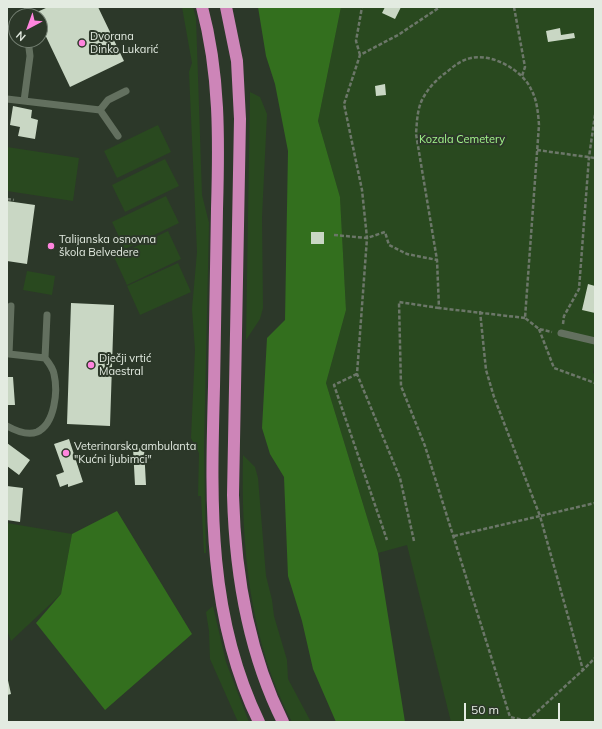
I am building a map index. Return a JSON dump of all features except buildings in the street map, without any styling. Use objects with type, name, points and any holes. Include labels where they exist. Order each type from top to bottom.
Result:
[{"type":"highway","points":[[202,7],[213,55],[218,118],[219,171],[211,487],[213,535],[220,595],[233,654],[259,722]]},
{"type":"highway","points":[[226,7],[237,61],[240,119],[234,466],[236,546],[240,583],[252,639],[260,667],[283,722]]},
{"type":"lane","points":[[24,101],[30,56],[29,48]]},
{"type":"lane","points":[[100,110],[108,100],[126,91]]},
{"type":"lane","points":[[7,99],[100,110],[118,136]]},
{"type":"lane","points":[[11,306],[9,354],[45,358]]},
{"type":"lane","points":[[7,426],[27,433],[37,432],[46,424],[52,413],[55,390],[54,374],[45,358],[47,315]]},
{"type":"lane","points":[[562,333],[595,341]]},
{"type":"path","points":[[362,7],[356,41],[360,55],[344,104],[362,190],[367,238],[357,374],[400,478],[414,541]]},
{"type":"path","points":[[360,55],[398,35],[440,7]]},
{"type":"path","points":[[514,7],[525,67],[522,76]]},
{"type":"path","points":[[440,308],[437,260],[416,134],[419,108],[423,97],[436,80],[460,62],[472,57],[482,57],[494,60],[514,70],[522,76],[532,89],[537,107],[539,125],[525,318]]},
{"type":"path","points":[[595,115],[589,157],[579,289],[564,316],[562,333],[539,329],[525,318],[480,311],[440,308],[399,302],[401,386],[425,446],[510,717],[527,722],[595,658]]},
{"type":"path","points":[[537,150],[595,158]]},
{"type":"path","points":[[7,199],[14,200]]},
{"type":"path","points":[[334,235],[367,238],[385,232],[389,245],[407,254],[437,260]]},
{"type":"path","points":[[480,311],[486,370],[494,398],[540,516],[583,670]]},
{"type":"path","points":[[539,329],[554,368],[595,382]]},
{"type":"path","points":[[357,374],[334,385],[387,540]]},
{"type":"path","points":[[454,536],[595,503]]},
{"type":"green space","points":[[182,7],[193,7],[196,18],[202,195],[209,223],[204,450],[206,553],[204,553],[201,496],[198,496],[199,453],[191,438],[195,350],[192,309],[197,252],[189,72],[192,63]]},
{"type":"green space","points":[[258,7],[341,7],[318,121],[340,197],[346,310],[326,383],[378,553],[405,722],[336,722],[313,669],[302,621],[288,576],[284,477],[270,454],[262,428],[267,338],[285,320],[288,151],[275,84],[266,56]]},
{"type":"green space","name":"Kozala Cemetery","points":[[341,7],[595,7],[595,363],[593,373],[595,374],[595,722],[451,722],[407,545],[378,553],[326,383],[346,310],[340,197],[318,121]]},
{"type":"green space","points":[[250,92],[260,97],[267,114],[262,217],[263,308],[260,319],[246,340]]},
{"type":"green space","points":[[158,125],[171,152],[117,178],[104,151]]},
{"type":"green space","points":[[7,147],[79,158],[73,201],[7,191]]},
{"type":"green space","points":[[165,159],[179,186],[125,212],[112,185]]},
{"type":"green space","points":[[166,196],[179,223],[125,249],[112,222]]},
{"type":"green space","points":[[168,231],[181,259],[127,285],[114,257]]},
{"type":"green space","points":[[178,263],[191,292],[140,315],[127,286]]},
{"type":"green space","points":[[27,271],[55,276],[52,295],[23,290]]},
{"type":"green space","points":[[243,455],[255,467],[258,478],[266,576],[274,616],[287,660],[288,679],[311,722],[292,722],[277,691],[257,625],[246,558]]},
{"type":"green space","points":[[117,511],[192,634],[105,710],[36,623],[61,594],[72,534]]},
{"type":"green space","points":[[7,523],[72,534],[61,594],[11,641],[7,630]]},
{"type":"green space","points":[[213,606],[226,662],[249,722],[238,722],[210,659],[209,631],[206,612]]},
{"type":"place","name":"Dvorana Dinko Lukarić","points":[[82,43]]},
{"type":"place","name":"Talijanska osnovna škola Belvedere","points":[[51,246]]},
{"type":"place","name":"Dječji vrtić Maestral","points":[[91,365]]},
{"type":"place","name":"Veterinarska ambulanta \"Kućni ljubimci\"","points":[[66,453]]}]
